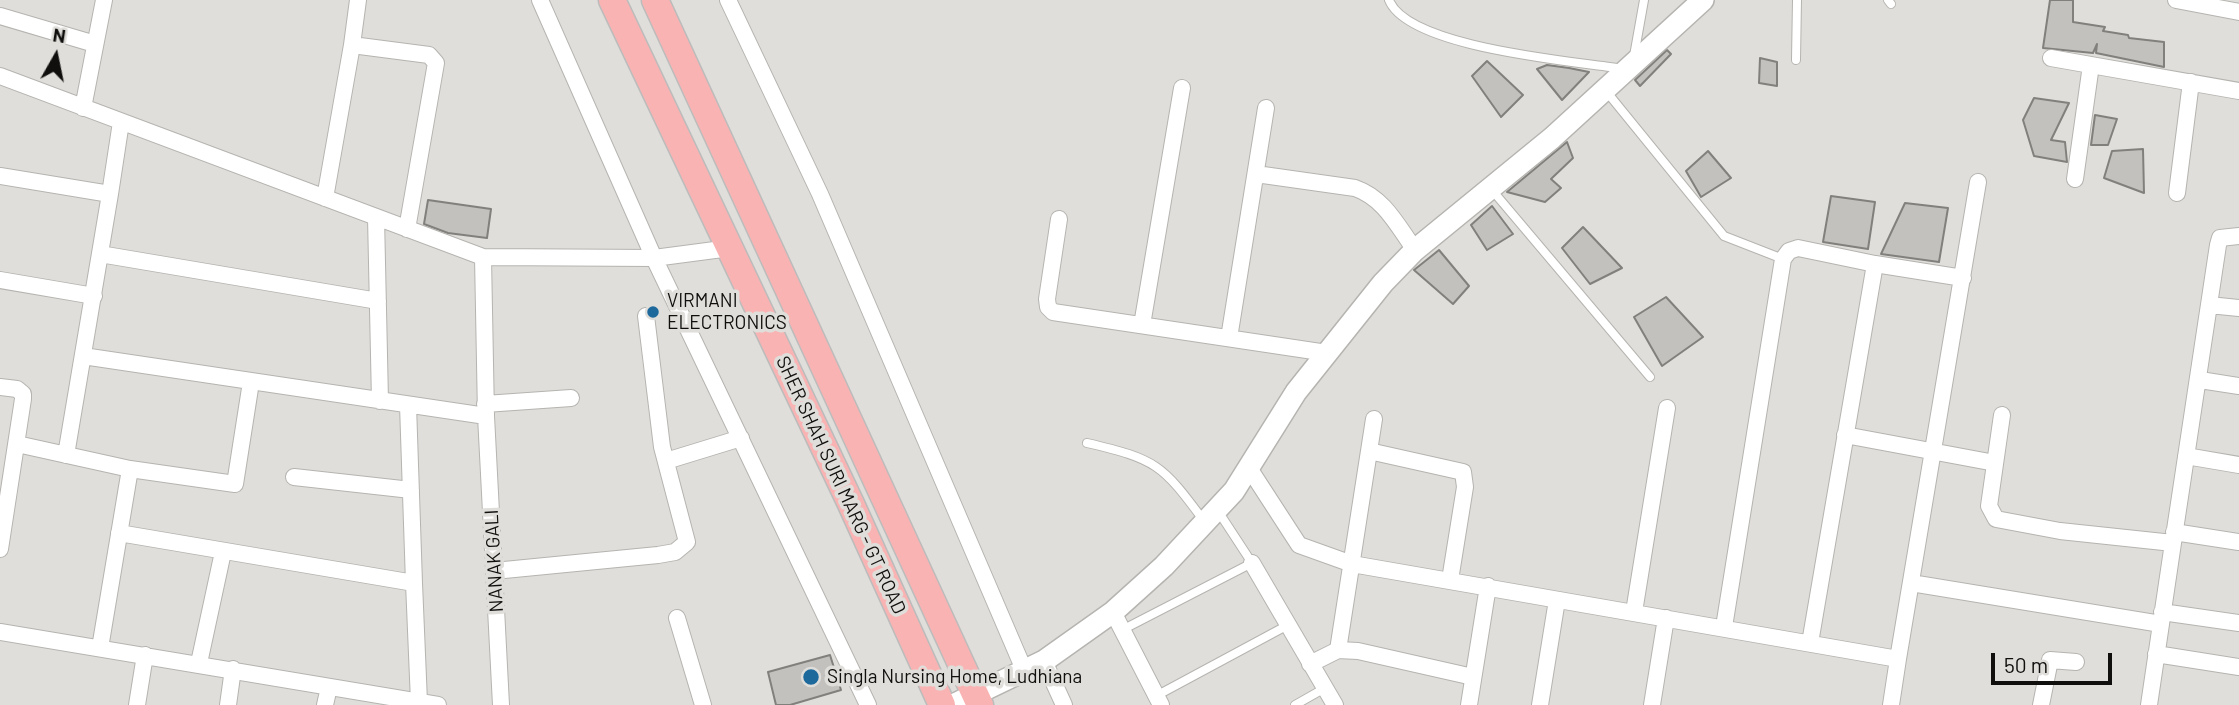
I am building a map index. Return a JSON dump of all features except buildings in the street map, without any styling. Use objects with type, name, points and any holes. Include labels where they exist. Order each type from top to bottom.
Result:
[{"type":"main road","name":"SHER SHAH SURI MARG - GT ROAD","points":[[612,0],[942,705]]},
{"type":"main road","name":"SHER SHAH SURI MARG - GT ROAD","points":[[655,0],[970,701]]},
{"type":"street","points":[[83,108],[104,0]]},
{"type":"street","points":[[325,198],[358,0]]},
{"type":"street","points":[[540,0],[653,258],[868,705]]},
{"type":"street","points":[[728,0],[820,194],[1025,672]]},
{"type":"street","points":[[970,701],[1117,622],[1212,517],[1250,468],[1296,392],[1383,283],[1415,250],[1606,91],[1630,65],[1703,0]]},
{"type":"street","points":[[2176,0],[2239,12]]},
{"type":"street","points":[[0,16],[95,44]]},
{"type":"street","points":[[352,45],[429,55],[436,63],[408,229]]},
{"type":"street","points":[[2051,58],[2239,91]]},
{"type":"street","points":[[2075,178],[2091,65]]},
{"type":"street","points":[[0,76],[483,257],[653,258],[730,248]]},
{"type":"street","points":[[2177,193],[2190,82]]},
{"type":"street","points":[[1142,324],[1182,88]]},
{"type":"street","points":[[1228,338],[1266,108]]},
{"type":"street","points":[[66,455],[121,122]]},
{"type":"street","points":[[1256,174],[1355,188],[1369,193],[1380,201],[1415,250]]},
{"type":"street","points":[[0,176],[110,194]]},
{"type":"street","points":[[1891,705],[1936,451],[1978,182]]},
{"type":"street","points":[[376,217],[380,401]]},
{"type":"street","points":[[1059,219],[1048,307],[1054,312],[1327,353]]},
{"type":"street","points":[[2149,705],[2220,239],[2239,236]]},
{"type":"street","points":[[1724,627],[1783,259],[1789,251],[1798,248],[1963,278]]},
{"type":"street","points":[[100,254],[377,301]]},
{"type":"street","name":"NANAK GALI","points":[[483,257],[486,410],[502,705]]},
{"type":"street","points":[[1810,643],[1875,264]]},
{"type":"street","points":[[0,280],[94,296]]},
{"type":"street","points":[[2209,305],[2239,308]]},
{"type":"street","points":[[494,572],[658,555],[684,547],[687,536],[666,461],[646,316]]},
{"type":"street","points":[[83,356],[408,405],[486,410],[571,398]]},
{"type":"street","points":[[2200,380],[2239,386]]},
{"type":"street","points":[[17,444],[130,469],[235,484],[251,382]]},
{"type":"street","points":[[0,387],[17,389],[23,394],[0,549]]},
{"type":"street","points":[[408,405],[419,702]]},
{"type":"street","points":[[1634,612],[1667,408]]},
{"type":"street","points":[[2002,415],[1989,506],[1996,519],[2060,531],[2239,542]]},
{"type":"street","points":[[1338,650],[1374,419]]},
{"type":"street","points":[[1845,435],[1995,463]]},
{"type":"street","points":[[666,461],[741,438]]},
{"type":"street","points":[[1369,451],[1463,471],[1465,487],[1450,580]]},
{"type":"street","points":[[2186,456],[2239,464]]},
{"type":"street","points":[[1250,468],[1299,545],[1352,564],[1898,659]]},
{"type":"street","points":[[100,648],[130,469]]},
{"type":"street","points":[[294,477],[411,490]]},
{"type":"street","points":[[120,533],[414,583]]},
{"type":"street","points":[[200,663],[223,552]]},
{"type":"street","points":[[1252,564],[1335,705]]},
{"type":"street","points":[[1911,583],[2162,618],[2239,623]]},
{"type":"street","points":[[1469,705],[1488,586]]},
{"type":"street","points":[[1539,705],[1557,600]]},
{"type":"street","points":[[677,618],[703,705]]},
{"type":"street","points":[[1653,705],[1666,618]]},
{"type":"street","points":[[1117,622],[1158,700]]},
{"type":"street","points":[[0,632],[200,663],[438,705]]},
{"type":"street","points":[[1310,664],[1338,650],[1358,651],[1473,677]]},
{"type":"street","points":[[2156,654],[2239,667]]},
{"type":"street","points":[[137,705],[145,655]]},
{"type":"street","points":[[2041,705],[2050,660],[2076,662]]},
{"type":"street","points":[[1044,661],[1064,705]]},
{"type":"street","points":[[228,705],[233,669]]},
{"type":"street","points":[[325,705],[329,687]]},
{"type":"lane","points":[[1389,0],[1393,9],[1407,21],[1430,33],[1509,51],[1630,65],[1644,0]]},
{"type":"lane","points":[[1796,60],[1797,0]]},
{"type":"lane","points":[[1606,91],[1724,236],[1783,259]]},
{"type":"lane","points":[[1490,188],[1650,377]]},
{"type":"lane","points":[[1087,443],[1146,458],[1212,517],[1252,564],[1117,622]]},
{"type":"lane","points":[[1158,700],[1288,625]]},
{"type":"lane","points":[[1295,705],[1325,688]]},
{"type":"place","name":"VIRMANI ELECTRONICS","points":[[653,312]]},
{"type":"place","name":"Singla Nursing Home, Ludhiana","points":[[811,677]]}]
